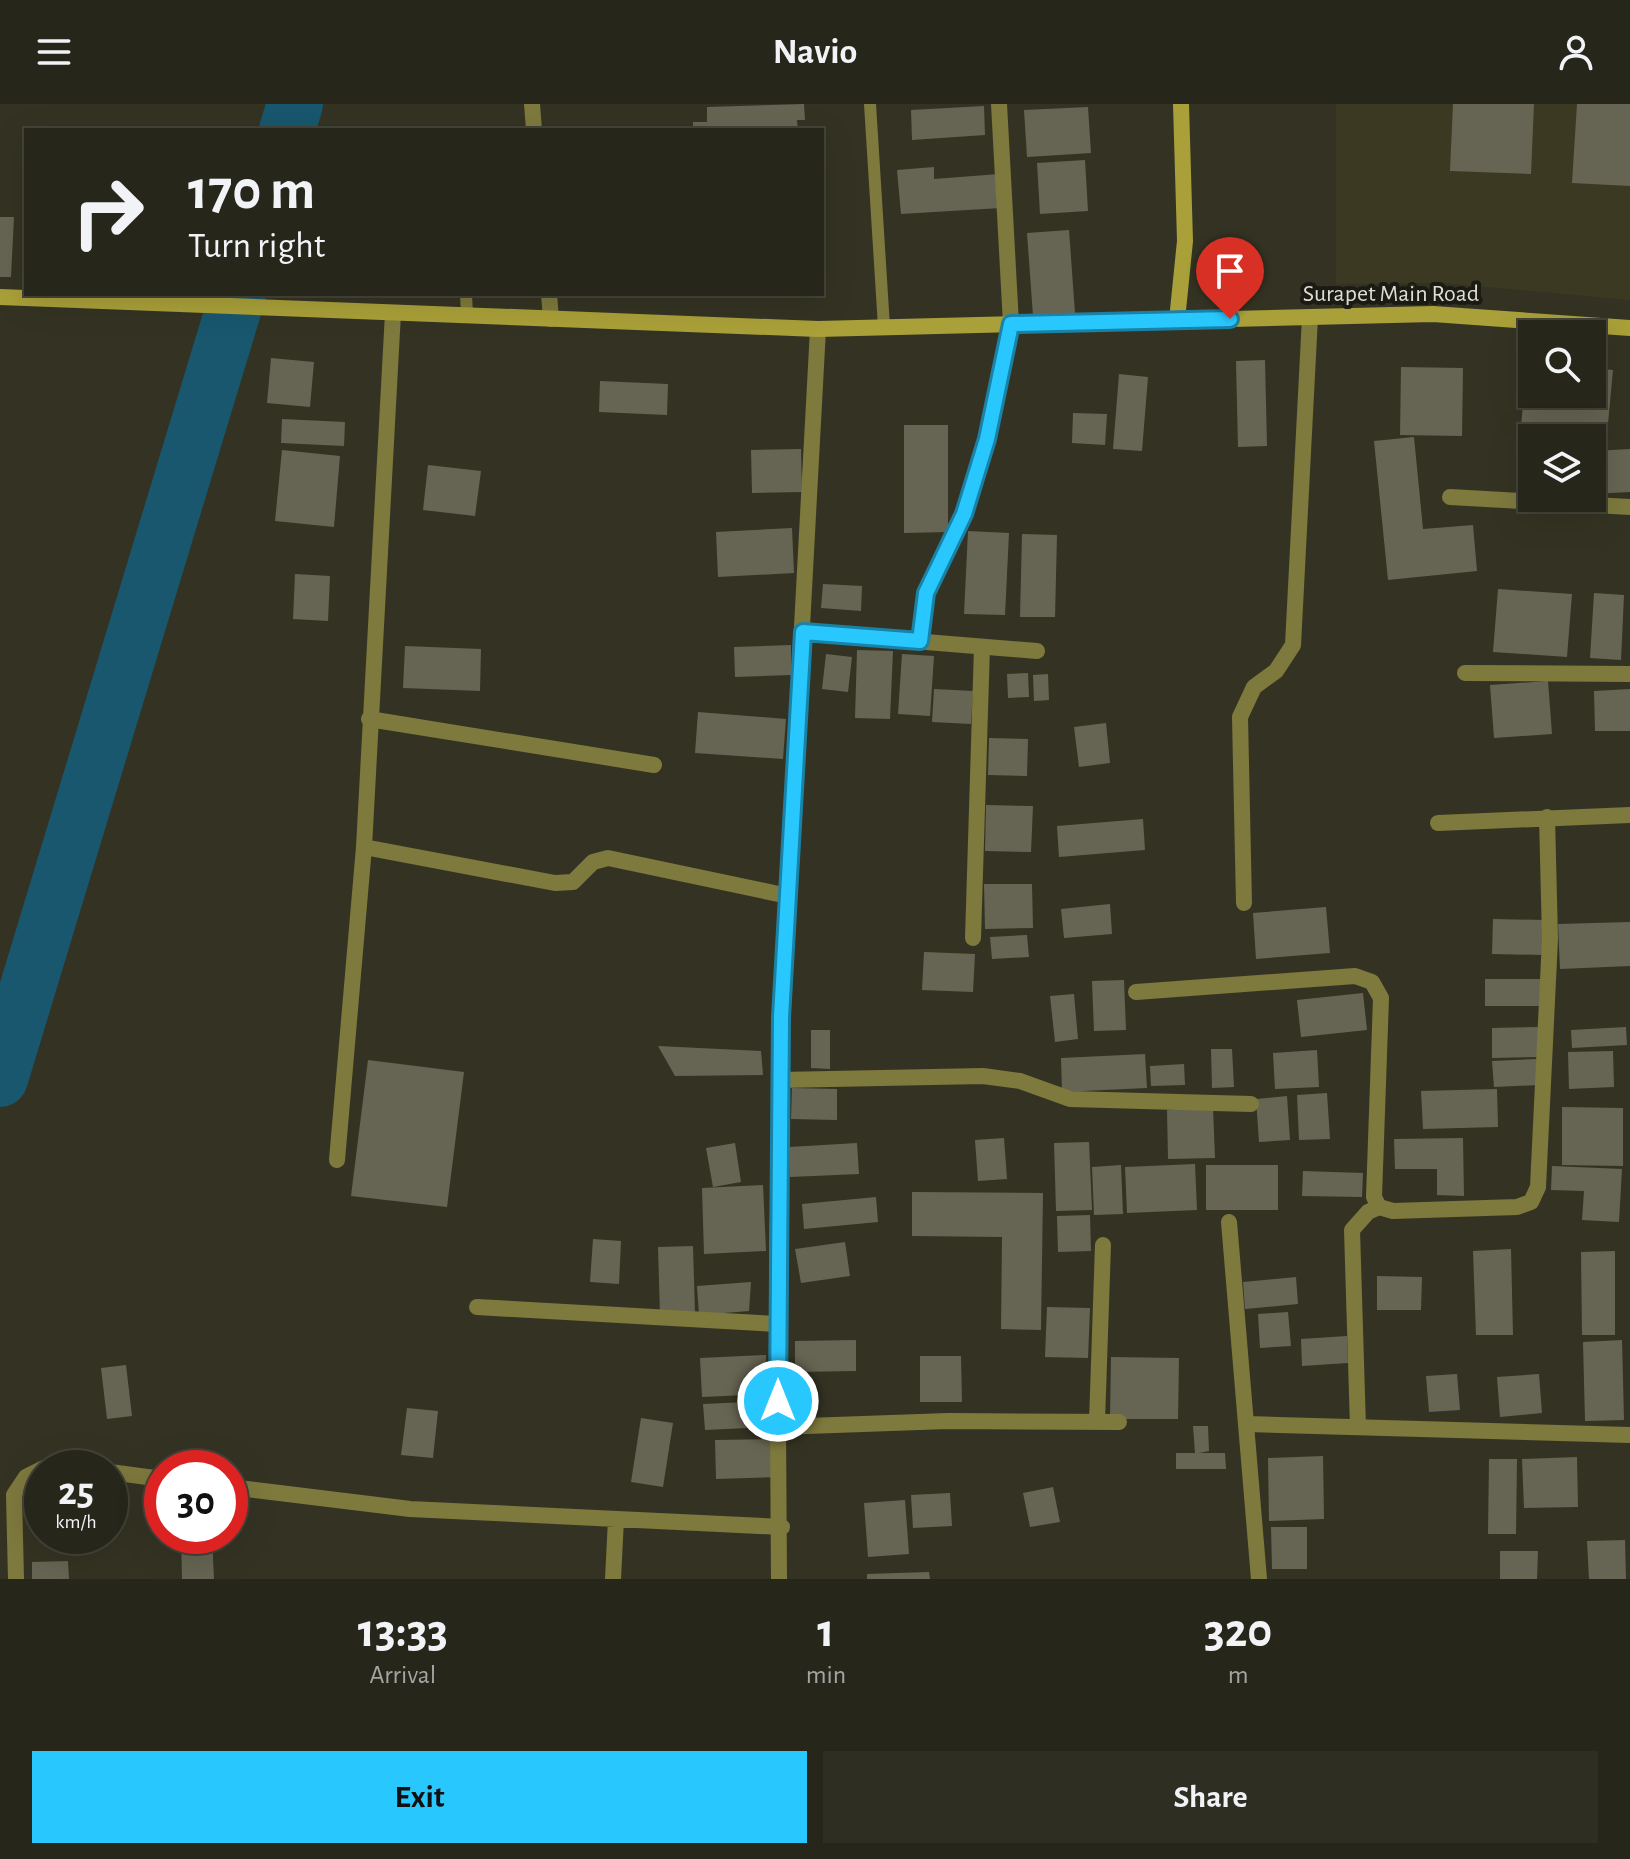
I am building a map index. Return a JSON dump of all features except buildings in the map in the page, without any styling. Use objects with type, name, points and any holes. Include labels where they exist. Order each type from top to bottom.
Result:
[{"type":"main road","points":[[1177,320],[1185,241],[1181,104]]},
{"type":"main road","name":"Surapet Main Road","points":[[0,297],[818,329],[1433,314],[1630,328]]},
{"type":"street","points":[[532,104],[534,128]]},
{"type":"street","points":[[920,641],[926,593],[964,514],[987,439],[1011,324],[999,104]]},
{"type":"street","points":[[549,296],[551,319]]},
{"type":"street","points":[[337,1160],[364,847],[393,313]]},
{"type":"street","points":[[1244,903],[1240,717],[1254,687],[1276,671],[1293,645],[1310,317]]},
{"type":"street","points":[[779,1579],[782,1527],[777,1324],[780,1080],[818,329]]},
{"type":"street","points":[[1450,497],[1630,507]]},
{"type":"street","points":[[803,632],[1037,651]]},
{"type":"street","points":[[973,938],[982,647]]},
{"type":"street","points":[[1465,673],[1630,674]]},
{"type":"street","points":[[369,719],[654,765]]},
{"type":"street","points":[[1438,823],[1630,815]]},
{"type":"street","points":[[1358,1427],[1352,1230],[1368,1212],[1379,1207],[1393,1211],[1517,1207],[1531,1202],[1538,1187],[1549,987],[1547,817]]},
{"type":"street","points":[[364,847],[555,883],[573,882],[593,862],[608,858],[788,896]]},
{"type":"street","points":[[1136,992],[1355,976],[1372,982],[1381,998],[1374,1197],[1379,1207]]},
{"type":"street","points":[[780,1080],[983,1076],[1020,1081],[1070,1099],[1251,1104]]},
{"type":"street","points":[[1229,1222],[1259,1579]]},
{"type":"street","points":[[1097,1422],[1103,1245]]},
{"type":"street","points":[[477,1307],[777,1324]]},
{"type":"street","points":[[778,1427],[948,1421],[1119,1422]]},
{"type":"street","points":[[1247,1424],[1630,1435]]},
{"type":"street","points":[[16,1579],[14,1495],[24,1480]]},
{"type":"street","points":[[248,1489],[410,1509],[782,1527]]},
{"type":"street","points":[[613,1579],[616,1519]]},
{"type":"lane","points":[[870,104],[884,327]]},
{"type":"lane","points":[[466,296],[467,315]]},
{"type":"shaded area","points":[[1336,104],[1630,104],[1630,300],[1443,283],[1336,284]]},
{"type":"waterway","points":[[288,128],[295,104]]},
{"type":"waterway","points":[[0,1079],[237,296]]},
{"type":"route","points":[[778,1401],[781,1017],[803,632],[920,641],[926,593],[964,514],[987,439],[1011,324],[1230,319]]}]
